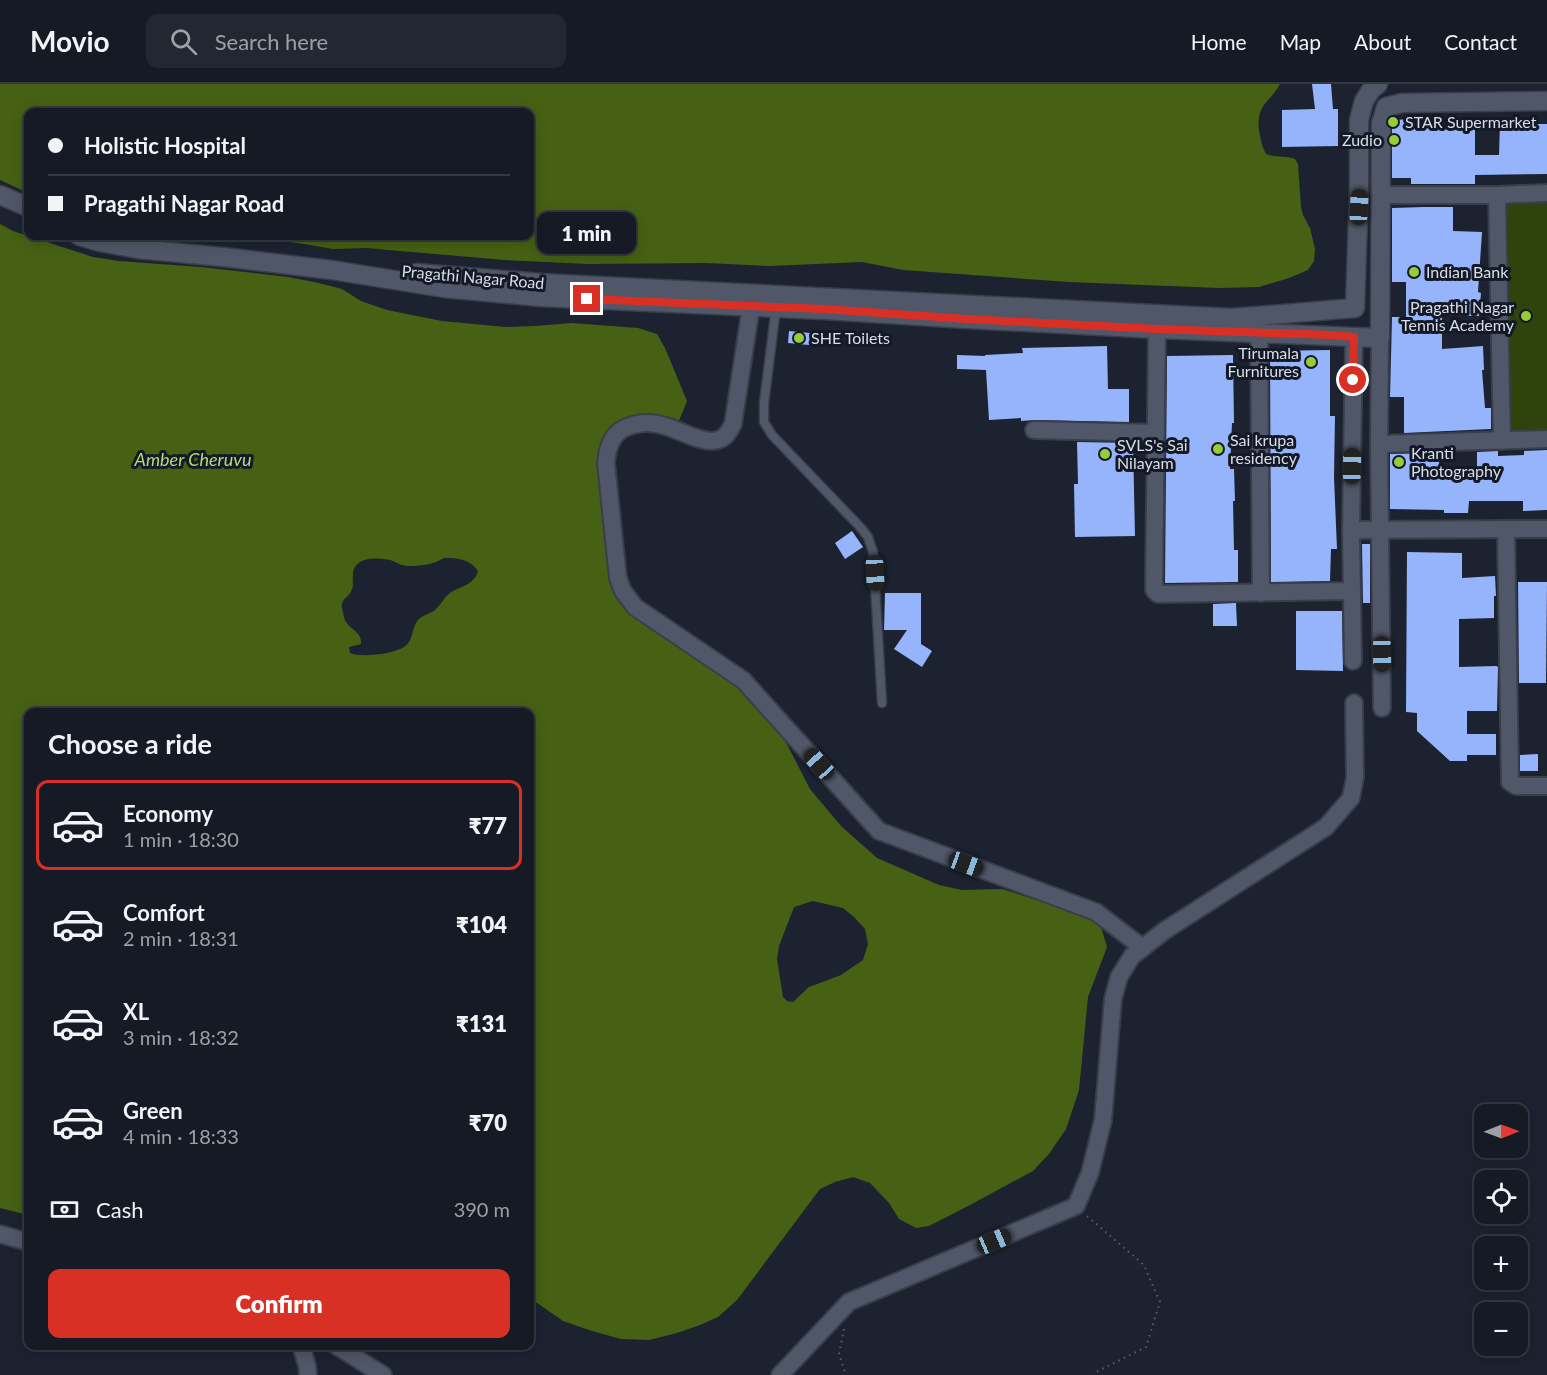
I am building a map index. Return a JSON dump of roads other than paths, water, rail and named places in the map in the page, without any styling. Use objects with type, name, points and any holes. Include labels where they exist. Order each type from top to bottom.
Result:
[{"type":"main road","points":[[1354,337],[1359,120],[1371,86]]},
{"type":"main road","points":[[1380,338],[1382,123],[1386,107],[1402,103],[1547,101]]},
{"type":"main road","points":[[0,195],[24,205]]},
{"type":"main road","points":[[0,208],[24,217]]},
{"type":"main road","name":"Pragathi Nagar Road","points":[[93,240],[138,249],[332,270],[444,288],[540,297],[824,309],[1157,329],[1380,338]]},
{"type":"main road","name":"Pragathi Nagar Road","points":[[153,240],[326,260],[413,273],[541,283],[1232,318],[1355,308],[1380,309]]},
{"type":"street","points":[[1371,86],[1386,107]]},
{"type":"street","points":[[1382,195],[1547,193]]},
{"type":"street","points":[[1497,195],[1502,441]]},
{"type":"street","points":[[751,307],[734,424],[729,432],[720,440],[710,442],[663,425],[638,424],[623,427],[608,447],[606,463],[618,578],[623,591],[635,607],[743,680],[879,831],[1096,912],[1143,948]]},
{"type":"street","points":[[1157,329],[1154,590],[1158,594],[1352,591]]},
{"type":"street","points":[[1259,333],[1261,593]]},
{"type":"street","points":[[1353,661],[1351,530],[1354,337]]},
{"type":"street","points":[[1380,338],[1382,708]]},
{"type":"street","points":[[1034,430],[1156,433]]},
{"type":"street","points":[[1379,444],[1547,439]]},
{"type":"street","points":[[1506,529],[1510,782],[1516,786],[1547,786]]},
{"type":"street","points":[[1351,530],[1547,529]]},
{"type":"street","points":[[780,1375],[849,1302],[1076,1206],[1090,1173],[1103,1120],[1113,999],[1119,977],[1132,956],[1164,931],[1326,826],[1351,798],[1355,777],[1354,703]]},
{"type":"street","points":[[0,1234],[24,1241]]},
{"type":"street","points":[[302,1350],[308,1375]]},
{"type":"street","points":[[343,1350],[384,1375]]},
{"type":"lane","points":[[776,308],[764,403],[764,422],[772,435],[868,537],[873,552],[882,703]]},
{"type":"water","points":[[0,84],[1280,84],[1261,110],[1259,131],[1266,154],[1295,159],[1298,164],[1301,207],[1310,228],[1315,249],[1314,261],[1308,270],[1289,278],[1259,287],[1219,288],[1069,282],[903,270],[862,262],[770,266],[706,263],[588,264],[505,260],[367,248],[333,249],[268,240],[534,240],[534,108],[24,108],[24,191],[0,180]]},
{"type":"water","name":"Amber Cheruvu","points":[[0,224],[24,235],[24,240],[41,240],[93,257],[288,277],[342,289],[361,301],[387,310],[442,321],[505,327],[572,323],[638,328],[657,334],[687,401],[678,423],[661,421],[603,446],[613,578],[739,683],[758,711],[775,721],[810,789],[841,826],[877,858],[939,885],[962,890],[1002,889],[1065,909],[1100,924],[1107,947],[1088,997],[1079,1090],[1066,1129],[1049,1154],[1033,1171],[929,1226],[916,1228],[899,1219],[889,1203],[870,1183],[853,1177],[835,1182],[820,1189],[737,1300],[718,1317],[677,1333],[649,1340],[621,1339],[563,1321],[534,1301],[534,708],[24,708],[24,1214],[0,1208]],"holes":[[[444,558],[458,559],[475,567],[478,571],[476,576],[448,595],[435,610],[422,616],[404,647],[393,652],[377,654],[350,653],[349,647],[361,644],[361,640],[345,621],[342,605],[351,592],[354,569],[357,565],[366,560],[378,559],[390,560],[406,566],[431,564]],[[813,901],[843,908],[865,929],[868,944],[863,960],[841,975],[809,987],[793,1002],[787,1001],[783,997],[777,959],[779,946],[794,907]]]},
{"type":"place","name":"STAR Supermarket","points":[[1393,122]]},
{"type":"place","name":"Zudio","points":[[1394,140]]},
{"type":"place","name":"Indian Bank","points":[[1414,272]]},
{"type":"place","name":"Pragathi Nagar Tennis Academy","points":[[1526,316]]},
{"type":"place","name":"SHE Toilets","points":[[799,338]]},
{"type":"place","name":"Tirumala Furnitures","points":[[1311,362]]},
{"type":"place","name":"Sai krupa residency","points":[[1218,449]]},
{"type":"place","name":"SVLS's Sai Nilayam","points":[[1105,454]]},
{"type":"place","name":"Kranti Photography","points":[[1399,462]]}]
